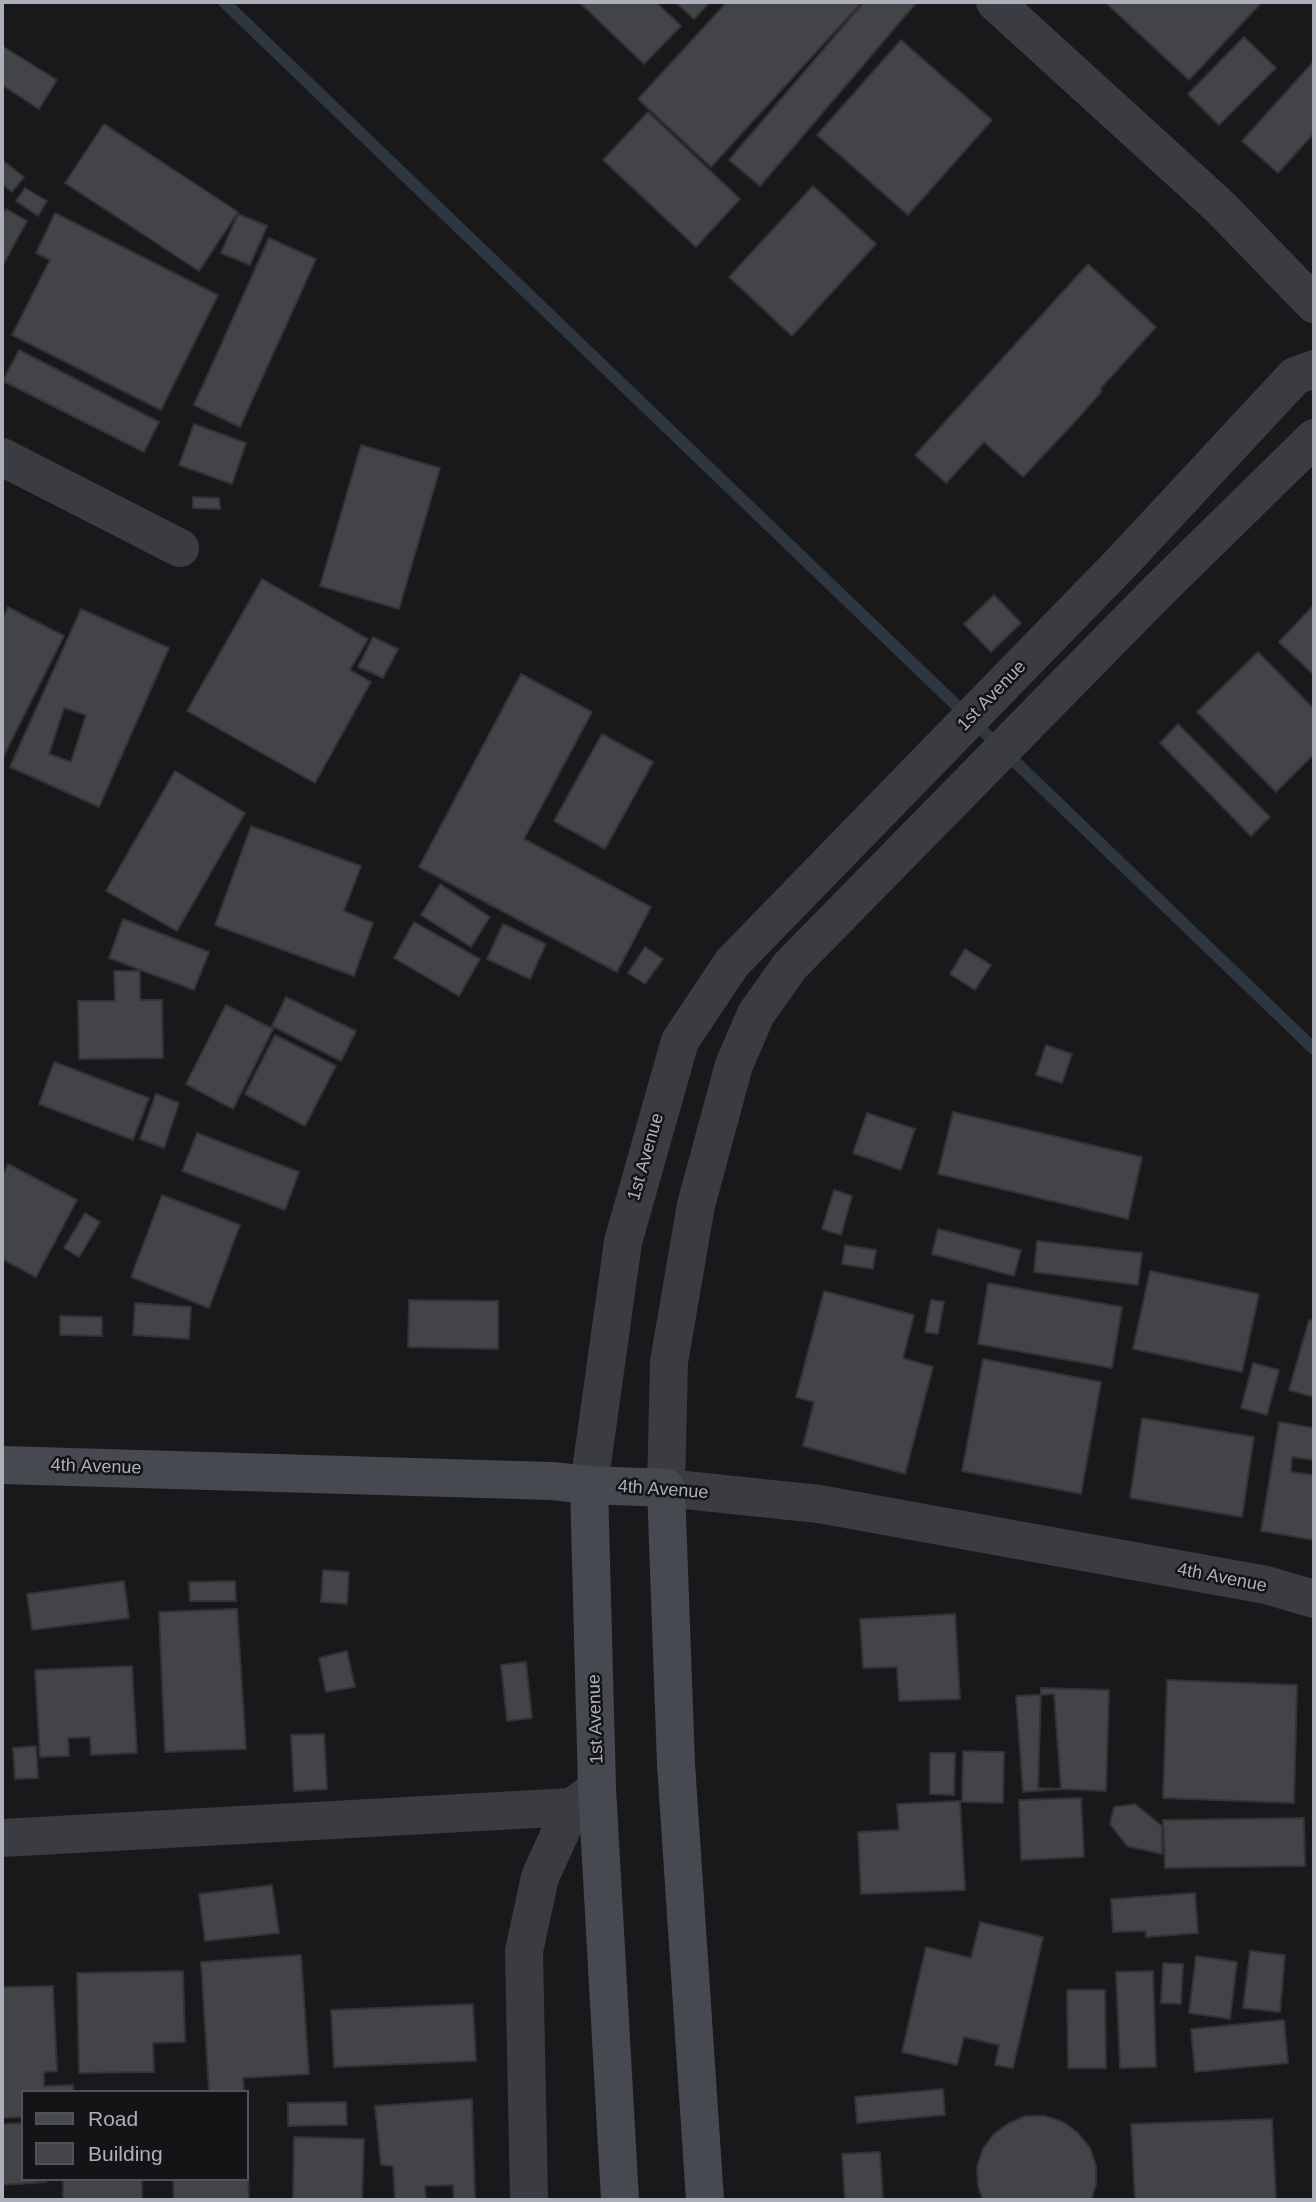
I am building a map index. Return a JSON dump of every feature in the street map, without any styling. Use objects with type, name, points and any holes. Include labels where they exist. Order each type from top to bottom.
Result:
[{"type":"main road","name":"4th Avenue","points":[[2,1465],[552,1481],[666,1488]]},
{"type":"main road","name":"1st Avenue","points":[[589,1485],[585,1798],[620,2200]]},
{"type":"main road","points":[[666,1488],[676,1765],[705,2200]]},
{"type":"street","points":[[995,2],[1220,207],[1314,304]]},
{"type":"street","name":"1st Avenue","points":[[589,1485],[623,1242],[680,1041],[732,963],[1124,560],[1296,376],[1314,369]]},
{"type":"street","points":[[666,1488],[669,1362],[696,1205],[734,1065],[756,1014],[783,976],[844,911],[1157,592],[1314,438]]},
{"type":"street","points":[[2,457],[180,548]]},
{"type":"street","name":"4th Avenue","points":[[666,1488],[818,1504],[1265,1585],[1314,1599]]},
{"type":"street","points":[[2,1838],[585,1798]]},
{"type":"street","points":[[529,2200],[524,1951],[540,1877],[585,1798]]},
{"type":"building","points":[[579,2],[656,2],[681,26],[644,64]]},
{"type":"building","points":[[675,2],[710,2],[694,19]]},
{"type":"building","points":[[727,2],[856,2],[859,5],[711,167],[638,99]]},
{"type":"building","points":[[864,2],[917,2],[760,186],[729,160]]},
{"type":"building","points":[[1105,2],[1262,2],[1189,80]]},
{"type":"building","points":[[1244,37],[1276,68],[1219,125],[1188,94]]},
{"type":"building","points":[[901,40],[992,120],[908,215],[817,135]]},
{"type":"building","points":[[2,46],[57,80],[39,109],[2,85]]},
{"type":"building","points":[[1314,61],[1314,133],[1278,173],[1242,141]]},
{"type":"building","points":[[648,112],[740,199],[696,247],[603,160]]},
{"type":"building","points":[[104,124],[238,212],[199,271],[65,183]]},
{"type":"building","points":[[2,160],[24,177],[12,192],[2,184]]},
{"type":"building","points":[[813,186],[876,244],[792,336],[729,277]]},
{"type":"building","points":[[25,188],[47,201],[38,216],[16,201]]},
{"type":"building","points":[[6,209],[27,221],[4,263],[2,216]]},
{"type":"building","points":[[55,213],[218,295],[161,410],[12,335],[50,260],[36,253]]},
{"type":"building","points":[[238,214],[267,226],[250,265],[221,253]]},
{"type":"building","points":[[269,238],[316,259],[240,427],[194,405]]},
{"type":"building","points":[[1088,264],[1156,327],[1100,389],[1102,391],[1080,416],[1023,477],[984,442],[946,483],[915,455]]},
{"type":"building","points":[[19,350],[159,422],[144,452],[3,381]]},
{"type":"building","points":[[194,424],[246,443],[232,484],[179,465]]},
{"type":"building","points":[[361,445],[440,468],[399,609],[320,586]]},
{"type":"building","points":[[193,497],[219,498],[220,509],[193,508]]},
{"type":"building","points":[[262,579],[368,639],[350,670],[371,682],[315,783],[187,711]]},
{"type":"building","points":[[994,595],[1021,623],[991,652],[964,624]]},
{"type":"building","points":[[1314,606],[1314,675],[1279,642]]},
{"type":"building","points":[[8,607],[64,636],[2,759],[2,620]]},
{"type":"building","points":[[81,609],[169,648],[99,807],[10,767]],"holes":[[[64,708],[86,715],[71,762],[49,754]]]},
{"type":"building","points":[[373,637],[398,649],[383,678],[358,667]]},
{"type":"building","points":[[1258,652],[1314,709],[1314,754],[1276,792],[1197,712]]},
{"type":"building","points":[[521,674],[592,712],[524,839],[651,907],[617,972],[419,867]]},
{"type":"building","points":[[1178,724],[1270,817],[1251,836],[1160,743]]},
{"type":"building","points":[[602,734],[653,762],[605,849],[554,821]]},
{"type":"building","points":[[175,771],[245,813],[177,931],[106,891]]},
{"type":"building","points":[[251,826],[361,866],[344,911],[373,923],[354,976],[215,925]]},
{"type":"building","points":[[440,884],[490,917],[471,947],[421,915]]},
{"type":"building","points":[[123,919],[209,952],[194,990],[109,958]]},
{"type":"building","points":[[414,922],[480,959],[459,996],[394,958]]},
{"type":"building","points":[[503,924],[546,944],[530,979],[487,959]]},
{"type":"building","points":[[645,947],[663,959],[645,984],[628,973]]},
{"type":"building","points":[[965,949],[991,965],[975,990],[950,974]]},
{"type":"building","points":[[114,971],[140,971],[140,1000],[162,1000],[163,1058],[79,1059],[78,1001],[115,1001]]},
{"type":"building","points":[[286,997],[356,1031],[341,1061],[272,1026]]},
{"type":"building","points":[[226,1005],[273,1029],[233,1109],[186,1084]]},
{"type":"building","points":[[275,1035],[336,1066],[305,1126],[245,1094]]},
{"type":"building","points":[[1046,1045],[1072,1054],[1062,1083],[1036,1075]]},
{"type":"building","points":[[54,1062],[149,1098],[133,1140],[39,1104]]},
{"type":"building","points":[[156,1094],[179,1103],[164,1148],[140,1139]]},
{"type":"building","points":[[953,1112],[1142,1157],[1128,1219],[938,1174]]},
{"type":"building","points":[[867,1113],[915,1129],[901,1170],[853,1153]]},
{"type":"building","points":[[197,1133],[299,1172],[285,1210],[182,1171]]},
{"type":"building","points":[[8,1164],[77,1200],[36,1277],[2,1259],[2,1177]]},
{"type":"building","points":[[834,1190],[852,1196],[841,1235],[822,1229]]},
{"type":"building","points":[[162,1195],[240,1225],[209,1308],[131,1277]]},
{"type":"building","points":[[85,1213],[100,1222],[79,1257],[64,1248]]},
{"type":"building","points":[[938,1229],[1021,1250],[1014,1276],[932,1254]]},
{"type":"building","points":[[1037,1241],[1142,1253],[1138,1285],[1034,1272]]},
{"type":"building","points":[[845,1245],[876,1250],[873,1269],[842,1264]]},
{"type":"building","points":[[1150,1271],[1259,1294],[1242,1372],[1133,1349]]},
{"type":"building","points":[[988,1283],[1122,1307],[1112,1368],[978,1344]]},
{"type":"building","points":[[824,1291],[914,1315],[903,1358],[933,1367],[905,1474],[803,1446],[814,1402],[796,1397]]},
{"type":"building","points":[[409,1300],[498,1301],[498,1349],[408,1347]]},
{"type":"building","points":[[931,1300],[944,1302],[938,1334],[925,1332]]},
{"type":"building","points":[[135,1303],[191,1307],[189,1339],[133,1335]]},
{"type":"building","points":[[60,1316],[102,1317],[102,1336],[60,1335]]},
{"type":"building","points":[[1309,1320],[1314,1321],[1314,1397],[1289,1390]]},
{"type":"building","points":[[983,1359],[1101,1382],[1081,1494],[962,1471]]},
{"type":"building","points":[[1253,1363],[1279,1370],[1267,1415],[1241,1408]]},
{"type":"building","points":[[1142,1418],[1254,1437],[1242,1517],[1130,1498]]},
{"type":"building","points":[[1279,1422],[1314,1428],[1314,1460],[1292,1457],[1291,1472],[1314,1475],[1314,1540],[1261,1531]]},
{"type":"building","points":[[323,1570],[349,1572],[347,1604],[321,1602]]},
{"type":"building","points":[[124,1581],[129,1618],[32,1630],[27,1594]]},
{"type":"building","points":[[235,1581],[236,1601],[190,1601],[189,1582]]},
{"type":"building","points":[[237,1609],[246,1749],[165,1752],[159,1612]]},
{"type":"building","points":[[955,1614],[960,1699],[899,1701],[897,1667],[863,1668],[860,1619]]},
{"type":"building","points":[[347,1651],[355,1687],[326,1692],[319,1658]]},
{"type":"building","points":[[526,1662],[532,1718],[507,1721],[501,1665]]},
{"type":"building","points":[[132,1666],[137,1753],[91,1755],[90,1737],[68,1738],[69,1756],[40,1757],[35,1670]]},
{"type":"building","points":[[1167,1680],[1297,1685],[1294,1803],[1163,1798]]},
{"type":"building","points":[[1041,1688],[1109,1690],[1106,1791],[1038,1788]]},
{"type":"building","points":[[1054,1694],[1061,1789],[1023,1792],[1016,1696]]},
{"type":"building","points":[[324,1734],[327,1789],[294,1791],[291,1735]]},
{"type":"building","points":[[36,1746],[38,1778],[15,1779],[13,1748]]},
{"type":"building","points":[[963,1751],[1004,1752],[1003,1803],[962,1802]]},
{"type":"building","points":[[930,1753],[955,1753],[954,1795],[930,1794]]},
{"type":"building","points":[[1081,1798],[1084,1857],[1021,1860],[1019,1800]]},
{"type":"building","points":[[960,1801],[965,1890],[861,1894],[858,1832],[899,1830],[897,1804]]},
{"type":"building","points":[[1135,1804],[1162,1826],[1162,1854],[1127,1846],[1110,1824],[1114,1807]]},
{"type":"building","points":[[1304,1818],[1305,1866],[1165,1868],[1163,1820]]},
{"type":"building","points":[[272,1885],[279,1933],[205,1941],[199,1894]]},
{"type":"building","points":[[1195,1893],[1198,1933],[1146,1937],[1146,1931],[1113,1932],[1111,1899]]},
{"type":"building","points":[[980,1922],[1043,1937],[1013,2068],[995,2065],[999,2045],[964,2037],[957,2065],[902,2052],[926,1947],[971,1958]]},
{"type":"building","points":[[1250,1951],[1285,1955],[1280,2012],[1243,2008]]},
{"type":"building","points":[[301,1955],[309,2074],[243,2078],[244,2090],[209,2090],[201,1962]]},
{"type":"building","points":[[1196,1956],[1237,1962],[1230,2019],[1189,2013]]},
{"type":"building","points":[[1163,1963],[1183,1964],[1181,2004],[1161,2003]]},
{"type":"building","points":[[183,1971],[185,2042],[153,2043],[154,2072],[79,2073],[77,1973]]},
{"type":"building","points":[[1153,1971],[1156,2067],[1120,2068],[1116,1972]]},
{"type":"building","points":[[53,1986],[57,2071],[44,2072],[44,2086],[73,2085],[74,2090],[21,2090],[21,2117],[2,2118],[2,1987]]},
{"type":"building","points":[[1067,1990],[1105,1990],[1106,2068],[1068,2068]]},
{"type":"building","points":[[473,2004],[476,2061],[334,2067],[331,2010]]},
{"type":"building","points":[[1284,2020],[1288,2063],[1195,2072],[1191,2029]]},
{"type":"building","points":[[943,2089],[945,2115],[857,2123],[855,2097]]},
{"type":"building","points":[[472,2099],[475,2200],[454,2200],[453,2185],[425,2186],[426,2200],[395,2200],[393,2166],[381,2165],[375,2106]]},
{"type":"building","points":[[346,2102],[347,2125],[288,2126],[288,2103]]},
{"type":"building","points":[[1026,2116],[1045,2116],[1063,2122],[1078,2133],[1090,2148],[1096,2166],[1096,2185],[1091,2200],[983,2200],[978,2186],[977,2167],[983,2149],[994,2134],[1009,2123]]},
{"type":"building","points":[[1272,2119],[1276,2200],[1135,2200],[1131,2124]]},
{"type":"building","points":[[21,2123],[21,2181],[46,2182],[2,2185],[2,2124]]},
{"type":"building","points":[[294,2137],[364,2139],[362,2200],[293,2200]]},
{"type":"building","points":[[880,2152],[883,2200],[845,2200],[842,2154]]},
{"type":"building","points":[[248,2170],[249,2200],[174,2200],[173,2181],[248,2181]]},
{"type":"building","points":[[63,2181],[142,2181],[142,2200],[63,2200]]},
{"type":"waterway","points":[[224,2],[1314,1049]]}]
